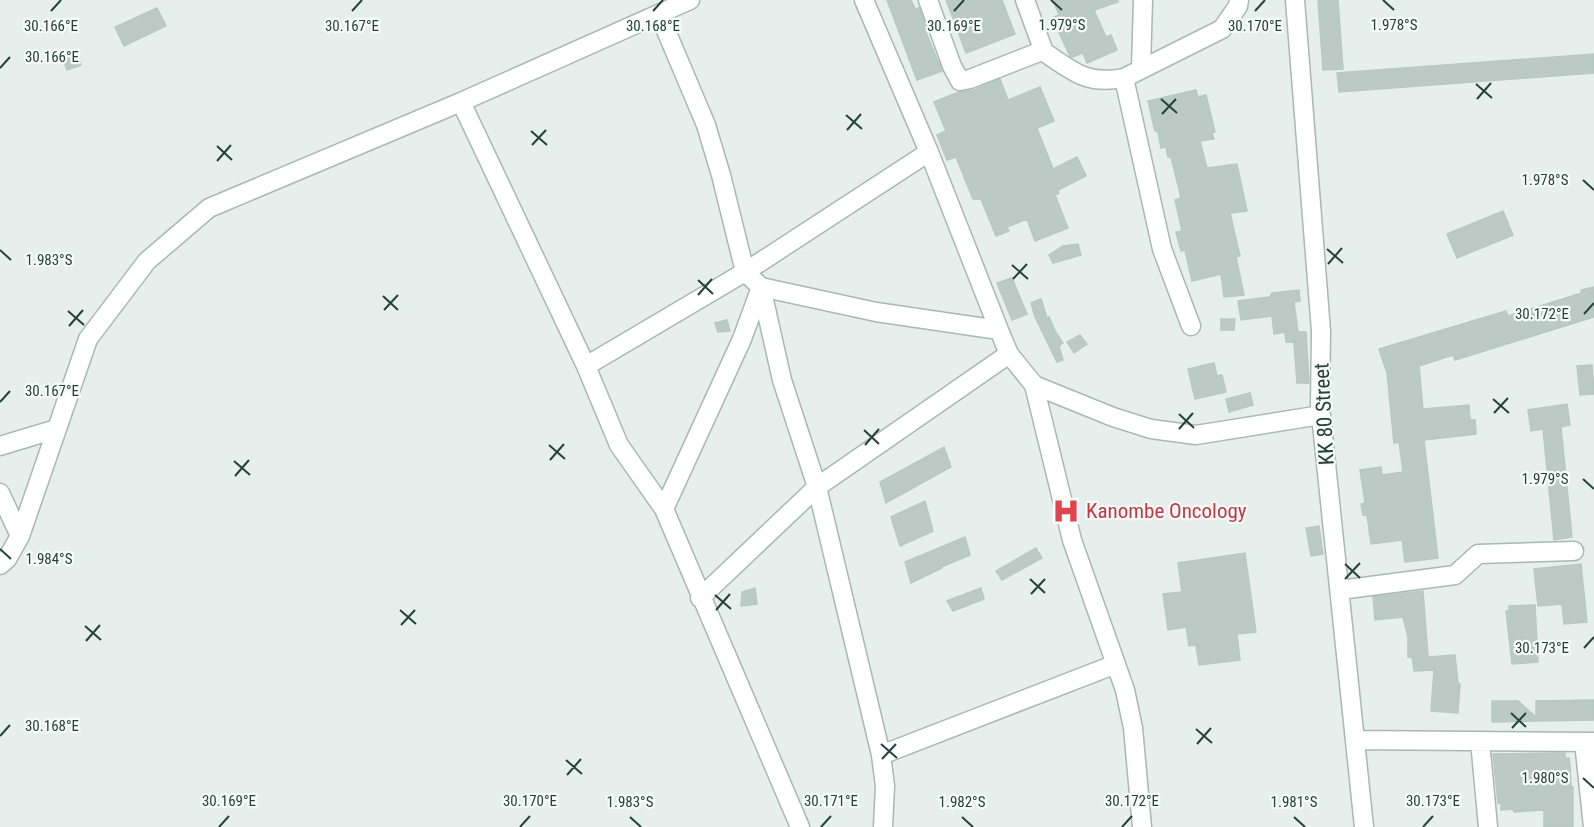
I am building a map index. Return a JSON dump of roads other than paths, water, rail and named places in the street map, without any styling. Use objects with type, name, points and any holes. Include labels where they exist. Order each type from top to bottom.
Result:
[{"type":"street","points":[[864,0],[929,152],[1009,354],[1034,385],[1072,540],[1125,690],[1133,729],[1142,827]]},
{"type":"street","points":[[928,0],[952,66],[960,81],[1039,52],[1044,52],[1081,76],[1106,81],[1124,78],[1222,29],[1238,6],[1239,0]]},
{"type":"street","points":[[1025,0],[1044,52]]},
{"type":"street","points":[[1141,68],[1143,0]]},
{"type":"street","name":"KK 80 Street","points":[[1294,0],[1321,331],[1321,415],[1364,827]]},
{"type":"street","points":[[0,565],[7,559],[20,536],[88,339],[147,261],[209,208],[461,102],[673,5],[722,175],[745,272],[761,287],[876,312],[999,330]]},
{"type":"street","points":[[1124,78],[1162,249],[1191,326]]},
{"type":"street","points":[[461,102],[586,366],[619,445],[664,509],[700,598],[800,827]]},
{"type":"street","points":[[586,366],[745,272],[929,152]]},
{"type":"street","points":[[761,287],[782,380],[817,487],[881,755],[885,786],[883,827]]},
{"type":"street","points":[[664,509],[742,339],[761,287]]},
{"type":"street","points":[[700,598],[817,487],[1009,354]]},
{"type":"street","points":[[1034,385],[1113,417],[1151,429],[1196,435],[1321,415]]},
{"type":"street","points":[[0,446],[56,429]]},
{"type":"street","points":[[0,493],[20,536]]},
{"type":"street","points":[[1340,590],[1455,575],[1478,555],[1574,551]]},
{"type":"street","points":[[881,755],[1116,664]]},
{"type":"street","points":[[1356,740],[1589,742],[1593,827]]},
{"type":"street","points":[[1480,741],[1488,827]]},
{"type":"place","name":"Kanombe Oncology","points":[[1066,511]]}]
